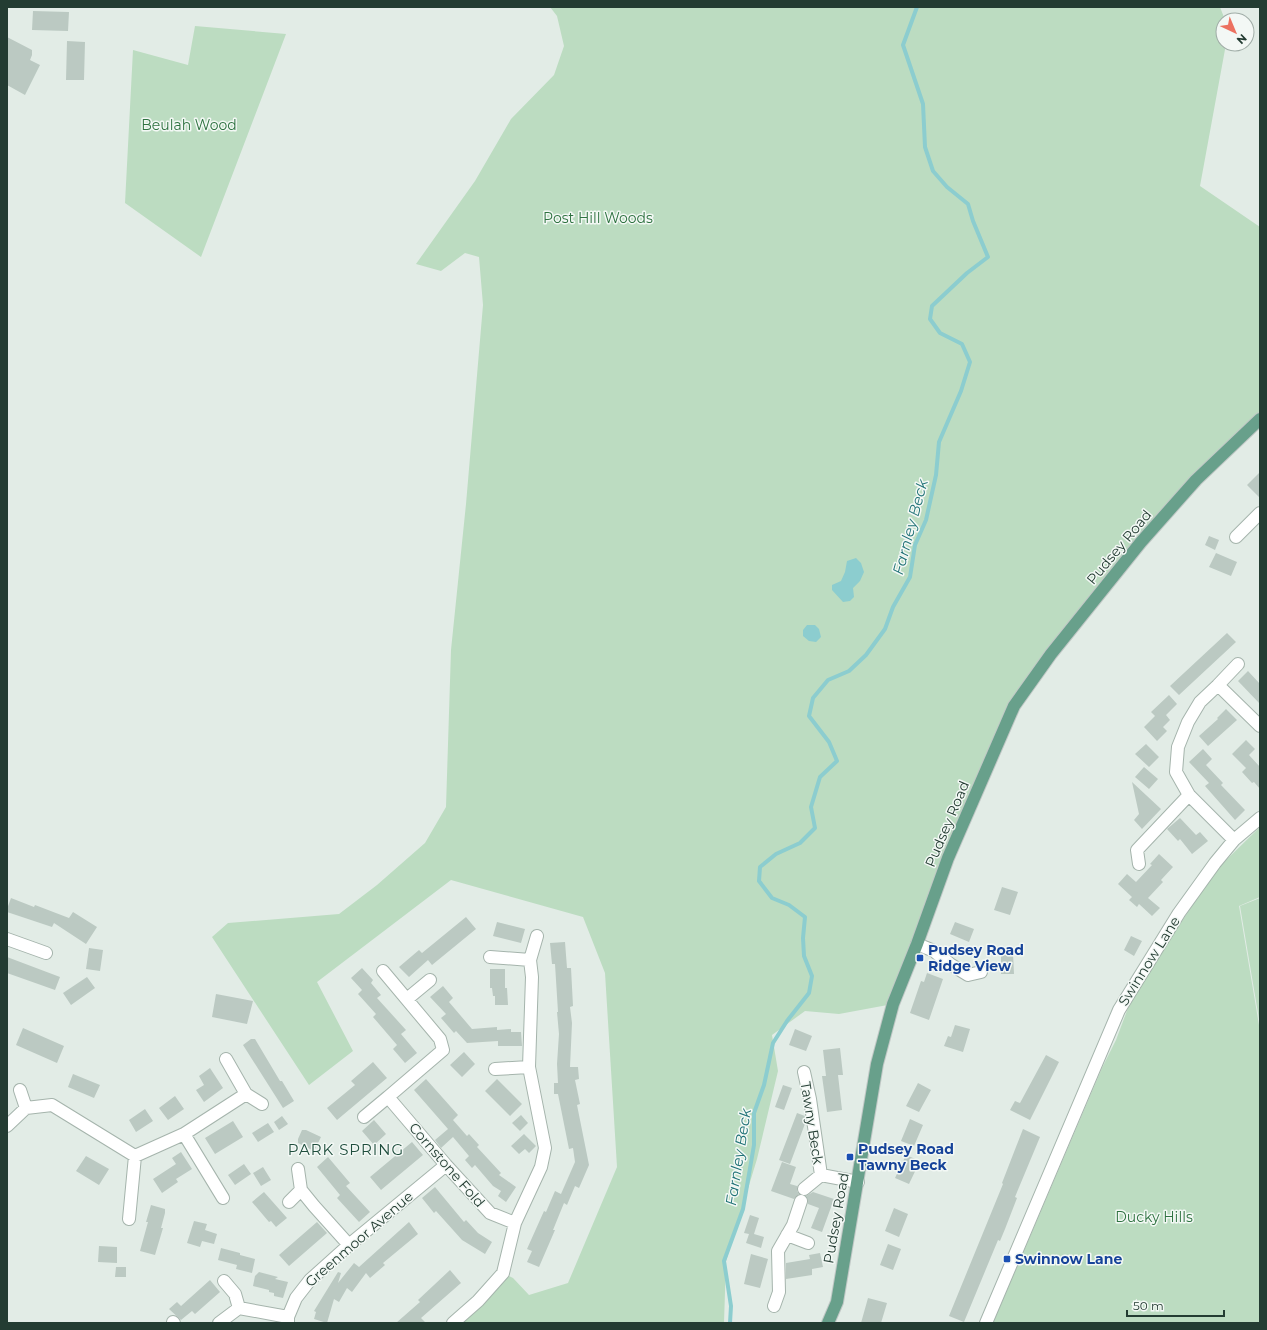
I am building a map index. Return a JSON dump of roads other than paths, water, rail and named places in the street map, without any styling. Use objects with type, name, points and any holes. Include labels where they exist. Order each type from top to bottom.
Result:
[{"type":"main road","name":"Pudsey Road","points":[[828,1323],[837,1302],[877,1064],[893,1004],[917,944],[948,858],[1014,706],[1051,654],[1141,542],[1196,480],[1260,419]]},
{"type":"street","points":[[1236,537],[1260,513]]},
{"type":"street","points":[[1234,840],[1189,795],[1176,772],[1178,747],[1188,722],[1200,702],[1238,664]]},
{"type":"street","points":[[1218,684],[1260,726]]},
{"type":"street","points":[[1139,864],[1137,850],[1189,795]]},
{"type":"street","name":"Swinnow Lane","points":[[986,1323],[1119,1010],[1179,913],[1234,840],[1260,818]]},
{"type":"street","points":[[453,1323],[478,1301],[503,1273],[514,1223],[541,1166],[545,1148],[529,1067],[532,977],[530,960],[537,936]]},
{"type":"street","points":[[7,939],[46,953]]},
{"type":"street","points":[[917,944],[934,951],[968,976],[980,972]]},
{"type":"street","points":[[490,957],[530,960]]},
{"type":"street","points":[[364,1117],[443,1050],[440,1039],[383,971]]},
{"type":"street","points":[[407,999],[430,980]]},
{"type":"street","points":[[226,1059],[246,1094],[262,1104]]},
{"type":"street","points":[[495,1069],[529,1067]]},
{"type":"street","name":"Tawny Beck","points":[[804,1072],[810,1099],[821,1175]]},
{"type":"street","points":[[20,1090],[26,1108]]},
{"type":"street","points":[[135,1156],[184,1134],[246,1094]]},
{"type":"street","name":"Cornstone Fold","points":[[388,1097],[446,1165],[490,1213],[514,1223]]},
{"type":"street","points":[[7,1126],[26,1108],[52,1105],[135,1156]]},
{"type":"street","points":[[184,1134],[223,1198]]},
{"type":"street","points":[[129,1219],[135,1156]]},
{"type":"street","name":"Greenmoor Avenue","points":[[288,1320],[296,1298],[310,1280],[349,1245],[446,1165]]},
{"type":"street","points":[[298,1169],[302,1190],[314,1206],[349,1245]]},
{"type":"street","name":"Tawny Beck","points":[[821,1175],[858,1182]]},
{"type":"street","name":"Tawny Beck","points":[[804,1189],[821,1175]]},
{"type":"street","points":[[289,1202],[302,1190]]},
{"type":"street","points":[[774,1306],[779,1292],[778,1251],[794,1225],[800,1201]]},
{"type":"street","points":[[787,1235],[808,1242]]},
{"type":"street","points":[[224,1281],[235,1294],[239,1308]]},
{"type":"street","points":[[239,1308],[288,1320]]},
{"type":"street","points":[[219,1323],[239,1308]]},
{"type":"water","points":[[856,558],[861,563],[864,572],[860,581],[853,588],[854,597],[850,601],[843,602],[832,590],[832,585],[841,581],[845,572],[847,561]]},
{"type":"water","points":[[807,625],[815,625],[819,629],[821,637],[816,642],[809,641],[803,636],[803,630]]},
{"type":"waterway","name":"Farnley Beck","points":[[730,1323],[731,1306],[724,1261],[743,1209],[754,1145],[754,1113],[764,1085],[773,1043],[787,1021],[809,993],[812,976],[804,956],[803,938],[805,917],[789,905],[772,898],[759,881],[760,867],[776,854],[800,843],[815,828],[811,807],[820,777],[837,761],[829,742],[809,716],[813,698],[828,680],[849,671],[866,655],[885,629],[893,607],[910,577],[915,545],[926,520],[936,475],[939,442],[961,391],[970,362],[962,344],[940,333],[930,319],[932,306],[967,273],[988,257],[973,221],[968,204],[947,187],[933,171],[925,147],[923,104],[903,45],[917,7]]},
{"type":"place","name":"Pudsey Road Ridge View","points":[[920,958]]},
{"type":"place","name":"Pudsey Road Tawny Beck","points":[[850,1157]]},
{"type":"place","name":"Swinnow Lane","points":[[1007,1259]]},
{"type":"district","name":"PARK SPRING","points":[[346,1149]]},
{"type":"park label","name":"Beulah Wood","points":[[189,125]]},
{"type":"park label","name":"Post Hill Woods","points":[[598,218]]},
{"type":"park label","name":"Ducky Hills","points":[[1154,1217]]}]
